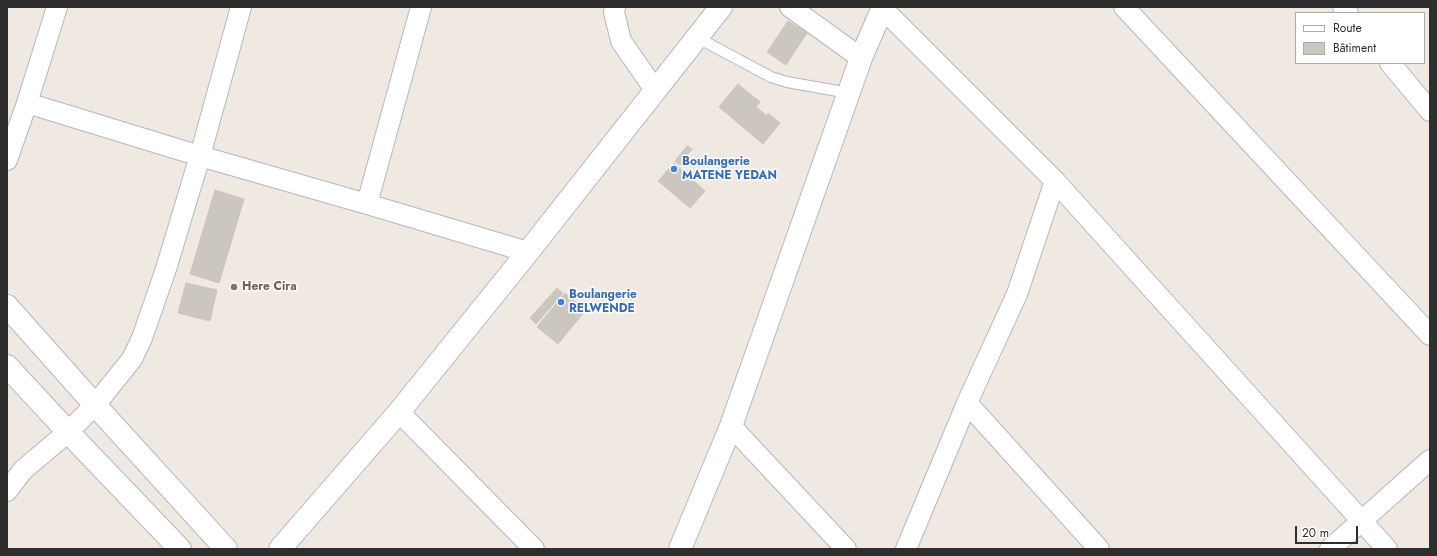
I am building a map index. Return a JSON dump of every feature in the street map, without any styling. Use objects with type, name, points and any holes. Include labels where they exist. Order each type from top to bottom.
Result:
[{"type":"main road","points":[[280,549],[399,412],[528,252],[721,7]]},
{"type":"main road","points":[[680,549],[731,426],[861,58],[882,8]]},
{"type":"main road","points":[[7,306],[226,549]]},
{"type":"main road","points":[[7,366],[180,549]]},
{"type":"street","points":[[7,160],[27,103],[57,7]]},
{"type":"street","points":[[7,492],[15,468],[68,432],[95,405],[132,359],[142,338],[166,269],[200,156],[241,7]]},
{"type":"street","points":[[367,204],[421,7]]},
{"type":"street","points":[[614,7],[621,41],[655,90]]},
{"type":"street","points":[[790,7],[861,58]]},
{"type":"street","points":[[1124,7],[1430,335]]},
{"type":"street","points":[[882,8],[1055,181],[1387,549]]},
{"type":"street","points":[[1391,64],[1430,110]]},
{"type":"street","points":[[27,103],[200,156],[528,252]]},
{"type":"street","points":[[906,549],[967,403],[1017,294],[1055,181]]},
{"type":"street","points":[[967,403],[1099,549]]},
{"type":"street","points":[[399,412],[534,549]]},
{"type":"street","points":[[731,426],[846,549]]},
{"type":"street","points":[[1330,549],[1430,460]]},
{"type":"lane","points":[[698,38],[771,77],[787,82],[849,92]]},
{"type":"building","points":[[788,21],[807,33],[786,65],[767,52]]},
{"type":"building","points":[[738,84],[760,102],[756,107],[767,116],[768,113],[780,123],[763,144],[719,107]]},
{"type":"building","points":[[687,146],[692,149],[680,165],[675,161]]},
{"type":"building","points":[[674,163],[705,191],[690,208],[658,181]]},
{"type":"building","points":[[215,190],[244,199],[219,283],[190,274]]},
{"type":"building","points":[[186,283],[217,290],[210,321],[178,313]]},
{"type":"building","points":[[557,288],[563,293],[536,324],[530,318]]},
{"type":"building","points":[[565,293],[586,310],[558,344],[537,327]]},
{"type":"place","name":"Boulangerie MATENE YEDAN","points":[[674,169]]},
{"type":"place","name":"Here Cira","points":[[234,287]]},
{"type":"place","name":"Boulangerie RELWENDE","points":[[561,302]]}]
